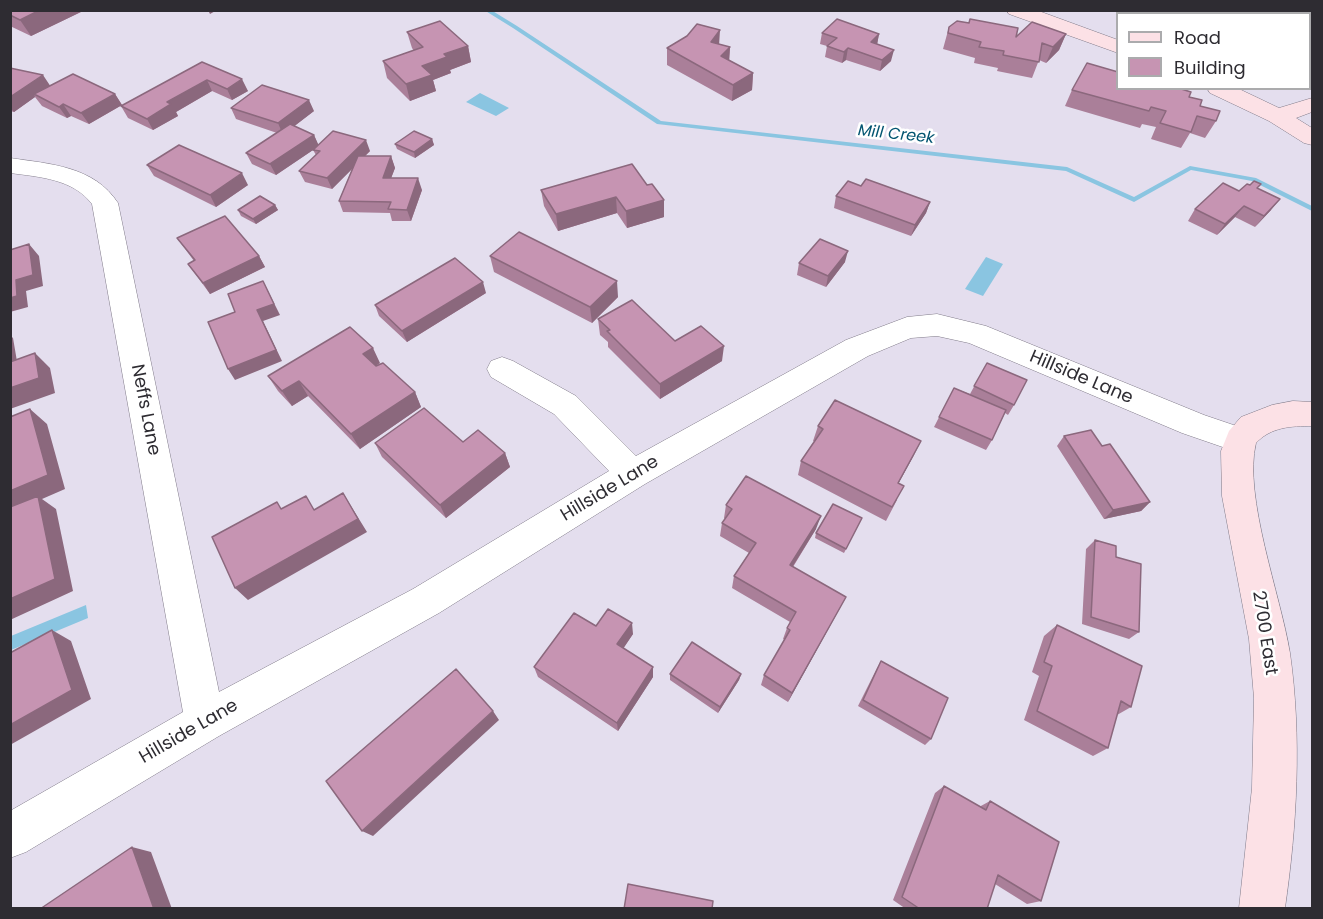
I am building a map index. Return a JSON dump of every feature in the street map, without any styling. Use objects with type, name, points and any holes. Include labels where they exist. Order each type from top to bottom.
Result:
[{"type":"street","points":[[1016,10],[1116,46]]},
{"type":"street","points":[[1222,90],[1277,116],[1312,138]]},
{"type":"street","points":[[1277,116],[1312,105]]},
{"type":"street","name":"Neffs Lane","points":[[10,165],[64,175],[85,182],[100,194],[105,203],[205,722]]},
{"type":"street","name":"Hillside Lane","points":[[10,836],[205,722],[426,600],[633,474],[857,348],[907,328],[937,325],[976,334],[1193,424],[1240,440]]},
{"type":"street","points":[[502,369],[564,405],[633,474]]},
{"type":"street","points":[[1240,440],[1252,425],[1278,417],[1312,414]]},
{"type":"street","name":"2700 East","points":[[1240,440],[1237,468],[1239,501],[1266,627],[1274,706],[1275,752],[1272,814],[1262,909]]},
{"type":"water","points":[[480,93],[509,108],[496,116],[466,102]]},
{"type":"water","points":[[986,257],[1003,264],[983,296],[965,289]]},
{"type":"water","points":[[86,605],[88,618],[11,650],[11,636]]},
{"type":"building","points":[[10,10],[40,10],[20,20],[10,15]]},
{"type":"building","points":[[837,19],[879,34],[871,42],[894,50],[882,60],[848,48],[844,52],[827,46],[837,38],[822,33]]},
{"type":"building","points":[[970,19],[1018,28],[1016,37],[1032,22],[1066,34],[1053,47],[1042,43],[1039,62],[1003,55],[1004,51],[979,47],[981,42],[948,33],[949,27],[957,21],[969,23]]},
{"type":"building","points":[[440,21],[468,46],[444,54],[447,57],[422,66],[432,75],[406,84],[383,61],[423,47],[407,32]]},
{"type":"building","points":[[697,24],[720,30],[711,42],[730,47],[721,56],[753,73],[733,85],[667,48],[687,36]]},
{"type":"building","points":[[202,62],[242,79],[227,89],[207,80],[167,102],[171,104],[147,119],[121,106]]},
{"type":"building","points":[[1087,63],[1116,71],[1116,90],[1184,90],[1191,92],[1189,97],[1202,100],[1200,106],[1220,111],[1216,121],[1197,116],[1191,132],[1160,123],[1166,111],[1151,107],[1149,111],[1072,90]]},
{"type":"building","points":[[10,68],[43,75],[10,97]]},
{"type":"building","points":[[73,74],[115,94],[81,113],[63,104],[59,107],[34,94]]},
{"type":"building","points":[[262,85],[309,100],[278,123],[231,108]]},
{"type":"building","points":[[290,124],[314,135],[270,164],[246,153]]},
{"type":"building","points":[[333,131],[366,140],[327,178],[299,171],[320,151],[313,150]]},
{"type":"building","points":[[414,131],[432,139],[414,152],[395,144]]},
{"type":"building","points":[[179,145],[242,173],[210,195],[147,165]]},
{"type":"building","points":[[358,156],[391,156],[383,178],[418,178],[407,210],[388,209],[391,202],[339,201]]},
{"type":"building","points":[[632,164],[647,185],[652,184],[664,200],[626,211],[616,197],[556,214],[541,190]]},
{"type":"building","points":[[866,179],[930,202],[915,225],[836,196],[848,181],[861,186]]},
{"type":"building","points":[[1254,181],[1261,184],[1257,188],[1280,199],[1264,216],[1244,206],[1225,224],[1195,209],[1223,183],[1239,191]]},
{"type":"building","points":[[260,196],[275,205],[253,219],[238,210]]},
{"type":"building","points":[[225,216],[259,256],[203,283],[188,264],[195,260],[177,238]]},
{"type":"building","points":[[519,232],[617,281],[590,307],[490,256]]},
{"type":"building","points":[[820,239],[848,251],[828,276],[799,263]]},
{"type":"building","points":[[29,244],[33,275],[16,280],[17,296],[10,298],[10,250]]},
{"type":"building","points":[[455,258],[483,282],[402,331],[375,305]]},
{"type":"building","points":[[263,281],[274,304],[257,310],[276,350],[228,369],[208,322],[235,312],[228,294]]},
{"type":"building","points":[[632,300],[675,341],[701,326],[724,346],[660,384],[598,319]]},
{"type":"building","points":[[350,327],[373,348],[363,354],[376,366],[383,363],[415,392],[351,434],[299,381],[282,391],[268,376]]},
{"type":"building","points":[[35,353],[39,378],[10,388],[10,362]]},
{"type":"building","points":[[987,363],[1027,380],[1014,405],[974,386]]},
{"type":"building","points":[[954,388],[1006,410],[992,440],[939,417]]},
{"type":"building","points":[[835,400],[921,441],[898,483],[904,486],[892,507],[801,461],[823,429],[818,426]]},
{"type":"building","points":[[424,408],[463,442],[478,430],[505,453],[440,505],[375,443]]},
{"type":"building","points":[[30,409],[48,475],[10,491],[10,417]]},
{"type":"building","points":[[1091,430],[1102,446],[1110,444],[1150,502],[1113,510],[1064,436]]},
{"type":"building","points":[[746,476],[821,516],[790,565],[846,597],[792,693],[764,675],[790,630],[787,628],[796,612],[734,576],[756,543],[722,523],[732,509],[726,505]]},
{"type":"building","points":[[343,493],[358,519],[235,588],[212,537],[277,502],[281,509],[306,496],[314,510]]},
{"type":"building","points":[[38,496],[55,579],[10,599],[10,507]]},
{"type":"building","points":[[833,504],[862,518],[846,549],[816,533]]},
{"type":"building","points":[[1095,540],[1116,546],[1116,557],[1141,564],[1139,632],[1091,617]]},
{"type":"building","points":[[608,609],[632,623],[617,644],[653,667],[617,723],[534,667],[574,613],[596,626]]},
{"type":"building","points":[[1057,625],[1142,666],[1131,707],[1121,701],[1108,748],[1037,711],[1052,666],[1044,662]]},
{"type":"building","points":[[52,630],[72,690],[10,725],[10,653]]},
{"type":"building","points":[[692,642],[741,674],[720,707],[670,674]]},
{"type":"building","points":[[881,661],[948,698],[931,739],[863,700]]},
{"type":"building","points":[[456,669],[493,711],[362,831],[326,781]]},
{"type":"building","points":[[944,786],[986,810],[990,801],[1059,842],[1041,901],[998,875],[987,909],[920,909],[902,897]]},
{"type":"building","points":[[132,847],[154,909],[40,909]]},
{"type":"building","points":[[628,884],[713,901],[712,909],[624,909]]},
{"type":"waterway","name":"Mill Creek","points":[[486,10],[659,123],[1067,169],[1134,200],[1190,168],[1254,179],[1312,209]]}]
